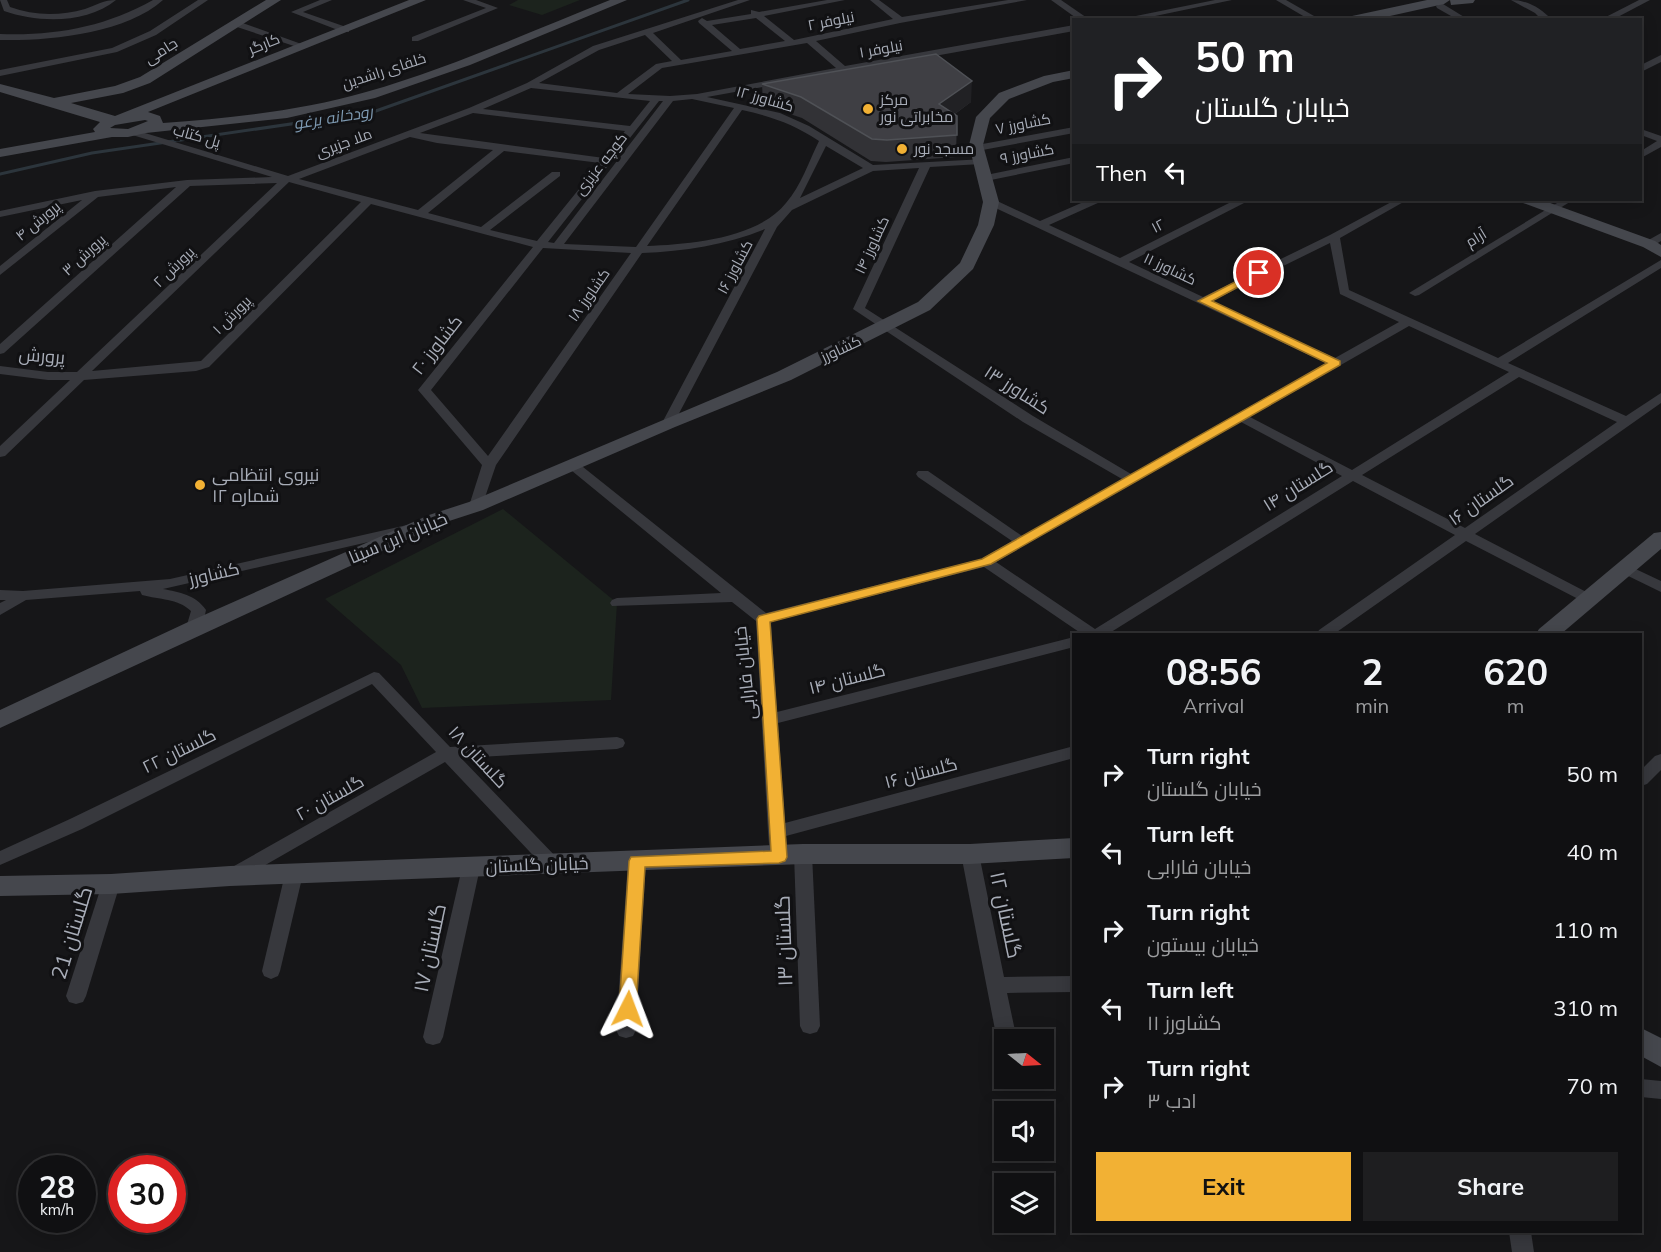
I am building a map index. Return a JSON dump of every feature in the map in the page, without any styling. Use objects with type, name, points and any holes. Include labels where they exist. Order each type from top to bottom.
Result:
[{"type":"main road","name":"جامی","points":[[54,102],[118,90],[145,80],[234,23],[276,0]]},
{"type":"main road","name":"کارگر","points":[[112,124],[420,0]]},
{"type":"main road","points":[[0,147],[112,124],[141,126],[188,116],[289,105],[349,92],[404,76],[599,0]]},
{"type":"main road","name":"خلفای راشدین","points":[[141,126],[266,117],[324,107],[408,83],[621,0]]},
{"type":"main road","points":[[1363,18],[1454,2]]},
{"type":"main road","points":[[1382,18],[1454,2]]},
{"type":"main road","name":"کشاورز","points":[[469,509],[668,423],[784,376],[924,306],[967,265],[986,225],[991,202],[981,162],[983,117],[1004,96],[1048,79],[1072,74]]},
{"type":"main road","points":[[0,88],[54,102],[112,124],[141,126],[177,96]]},
{"type":"main road","points":[[0,153],[112,124]]},
{"type":"main road","points":[[1531,201],[1657,244]]},
{"type":"main road","name":"خیابان ابن سینا","points":[[0,720],[194,628],[424,525],[469,509]]},
{"type":"main road","name":"خیابان ابن سینا","points":[[0,734],[439,526],[469,509]]},
{"type":"main road","points":[[1548,633],[1661,538]]},
{"type":"main road","name":"خیابان گلستان","points":[[0,886],[111,884],[230,876],[637,861],[786,848],[970,854],[1072,848]]},
{"type":"street","points":[[3,0],[7,9],[21,16],[40,17],[66,15],[112,0]]},
{"type":"street","points":[[0,37],[38,38],[105,27],[159,0]]},
{"type":"street","points":[[0,73],[114,50],[153,33],[204,0]]},
{"type":"street","points":[[328,0],[295,12],[346,30]]},
{"type":"street","points":[[415,39],[494,8],[467,0]]},
{"type":"street","points":[[706,24],[841,0]]},
{"type":"street","points":[[874,0],[900,20]]},
{"type":"street","points":[[955,0],[969,10]]},
{"type":"street","name":"نیلوفر ۲","points":[[619,96],[659,66],[900,20],[1023,0]]},
{"type":"street","points":[[1055,0],[1083,18]]},
{"type":"street","points":[[1131,18],[1228,0]]},
{"type":"street","points":[[1280,0],[1313,18]]},
{"type":"street","points":[[1515,0],[1538,11],[1546,18]]},
{"type":"street","points":[[1608,18],[1646,0]]},
{"type":"street","points":[[743,1],[791,42]]},
{"type":"street","name":"ملا جزیری","points":[[0,214],[95,194],[187,183],[286,180],[472,110],[530,85],[596,48],[743,1]]},
{"type":"street","points":[[1454,2],[1464,18]]},
{"type":"street","points":[[695,15],[738,52]]},
{"type":"street","points":[[234,23],[303,46]]},
{"type":"street","name":"نیلوفر ۱","points":[[693,96],[1072,28]]},
{"type":"street","points":[[647,32],[679,63]]},
{"type":"street","points":[[808,39],[843,69]]},
{"type":"street","points":[[1642,68],[1661,58]]},
{"type":"street","name":"کشاورز ۱۲","points":[[530,85],[619,96],[670,99],[693,96],[777,115],[806,128],[871,168]]},
{"type":"street","points":[[539,244],[657,98]]},
{"type":"street","name":"کوچه عزیزی","points":[[556,247],[670,99]]},
{"type":"street","name":"کشاورز ۱۸","points":[[469,509],[489,465],[739,106]]},
{"type":"street","points":[[472,110],[630,129]]},
{"type":"street","name":"پل کتاب","points":[[141,126],[158,141],[286,180]]},
{"type":"street","name":"کشاورز ۷","points":[[981,162],[1072,131]]},
{"type":"street","points":[[1642,132],[1661,141]]},
{"type":"street","points":[[411,134],[437,140],[606,161]]},
{"type":"street","points":[[286,180],[556,247],[638,249],[705,245],[735,237],[763,225],[788,208],[824,140]]},
{"type":"street","points":[[1642,154],[1661,141]]},
{"type":"street","points":[[420,214],[502,148]]},
{"type":"street","name":"کشاورز ۹","points":[[981,162],[1072,160]]},
{"type":"street","points":[[871,168],[981,162]]},
{"type":"street","name":"کشاورز ۱۴","points":[[886,327],[859,309],[926,165]]},
{"type":"street","name":"کشاورز ۱۶","points":[[668,423],[772,226],[788,208],[871,168]]},
{"type":"street","points":[[484,230],[556,174]]},
{"type":"street","name":"پرورش ۲","points":[[0,453],[286,180]]},
{"type":"street","name":"پرورش ۳","points":[[0,350],[187,183]]},
{"type":"street","name":"پرورش ۴","points":[[0,272],[95,194]]},
{"type":"street","name":"پرورش ۱","points":[[82,376],[196,367],[205,364],[368,201]]},
{"type":"street","points":[[1040,225],[1094,201]]},
{"type":"street","name":"۱۲","points":[[1120,262],[1240,201]]},
{"type":"street","points":[[1203,301],[1334,237],[1400,201]]},
{"type":"street","name":"آرام","points":[[1415,293],[1566,201]]},
{"type":"street","name":"کشاورز ۱۱","points":[[991,202],[1336,363]]},
{"type":"street","points":[[1334,237],[1344,292],[1626,421]]},
{"type":"street","name":"کشاورز ۲۰","points":[[489,465],[424,390],[539,244]]},
{"type":"street","points":[[1499,363],[1661,263]]},
{"type":"street","points":[[763,619],[986,562],[1408,321]]},
{"type":"street","name":"کشاورز ۱۳","points":[[886,327],[1028,419],[1131,479]]},
{"type":"street","name":"پرورش","points":[[0,370],[48,376],[82,376]]},
{"type":"street","name":"گلستان ۱۴","points":[[1100,633],[1518,372]]},
{"type":"street","name":"گلستان ۱۶","points":[[1325,633],[1661,397]]},
{"type":"street","points":[[1240,417],[1589,599]]},
{"type":"street","name":"خیابان فارابی","points":[[573,466],[763,619],[770,719],[786,848]]},
{"type":"street","points":[[923,474],[1022,542]]},
{"type":"street","name":"کشاورز","points":[[0,595],[23,596],[170,584],[424,525]]},
{"type":"street","points":[[986,562],[1091,633]]},
{"type":"street","points":[[1625,569],[1661,587]]},
{"type":"street","points":[[126,588],[175,596],[190,602],[199,610],[194,628]]},
{"type":"street","points":[[0,610],[23,596]]},
{"type":"street","points":[[616,603],[735,597]]},
{"type":"street","name":"گلستان ۱۴","points":[[770,719],[1072,643]]},
{"type":"street","name":"گلستان ۱۸","points":[[374,676],[553,865]]},
{"type":"street","name":"گلستان ۲۲","points":[[0,858],[76,824],[374,676]]},
{"type":"street","points":[[448,753],[617,743]]},
{"type":"street","name":"گلستان ۲۰","points":[[230,876],[448,753]]},
{"type":"street","name":"گلستان ۱۶","points":[[786,848],[1072,753]]},
{"type":"street","points":[[1642,779],[1661,760]]},
{"type":"street","name":"گلستان ۱۳","points":[[786,848],[810,1026]]},
{"type":"street","name":"گلستان ۱۲","points":[[970,854],[1005,1029]]},
{"type":"street","points":[[626,1030],[637,861]]},
{"type":"street","name":"گلستان ۱۷","points":[[433,1037],[471,868]]},
{"type":"street","points":[[271,971],[294,874]]},
{"type":"street","name":"گلستان 21","points":[[76,996],[111,884]]},
{"type":"street","points":[[998,985],[1072,984]]},
{"type":"street","points":[[1642,1088],[1661,1090]]},
{"type":"street","points":[[1520,1233],[1523,1252]]},
{"type":"shaded area","points":[[518,0],[580,0],[542,15],[509,5]]},
{"type":"shaded area","points":[[503,509],[617,603],[611,700],[422,708],[401,665],[325,599]]},
{"type":"building","points":[[936,54],[972,81],[939,104],[957,116],[957,135],[872,139],[801,97],[762,84]]},
{"type":"waterway","name":"رودخانه یرغو","points":[[0,174],[92,153],[373,112],[688,0]]},
{"type":"place","name":"مرکز مخابراتی نور","points":[[868,109]]},
{"type":"place","name":"مسجد نور","points":[[902,149]]},
{"type":"place","name":"نیروی انتظامی شماره ۱۲","points":[[200,485]]},
{"type":"route","points":[[628,1009],[637,861],[779,857],[763,619],[986,562],[1336,363],[1203,301],[1259,273]]}]
